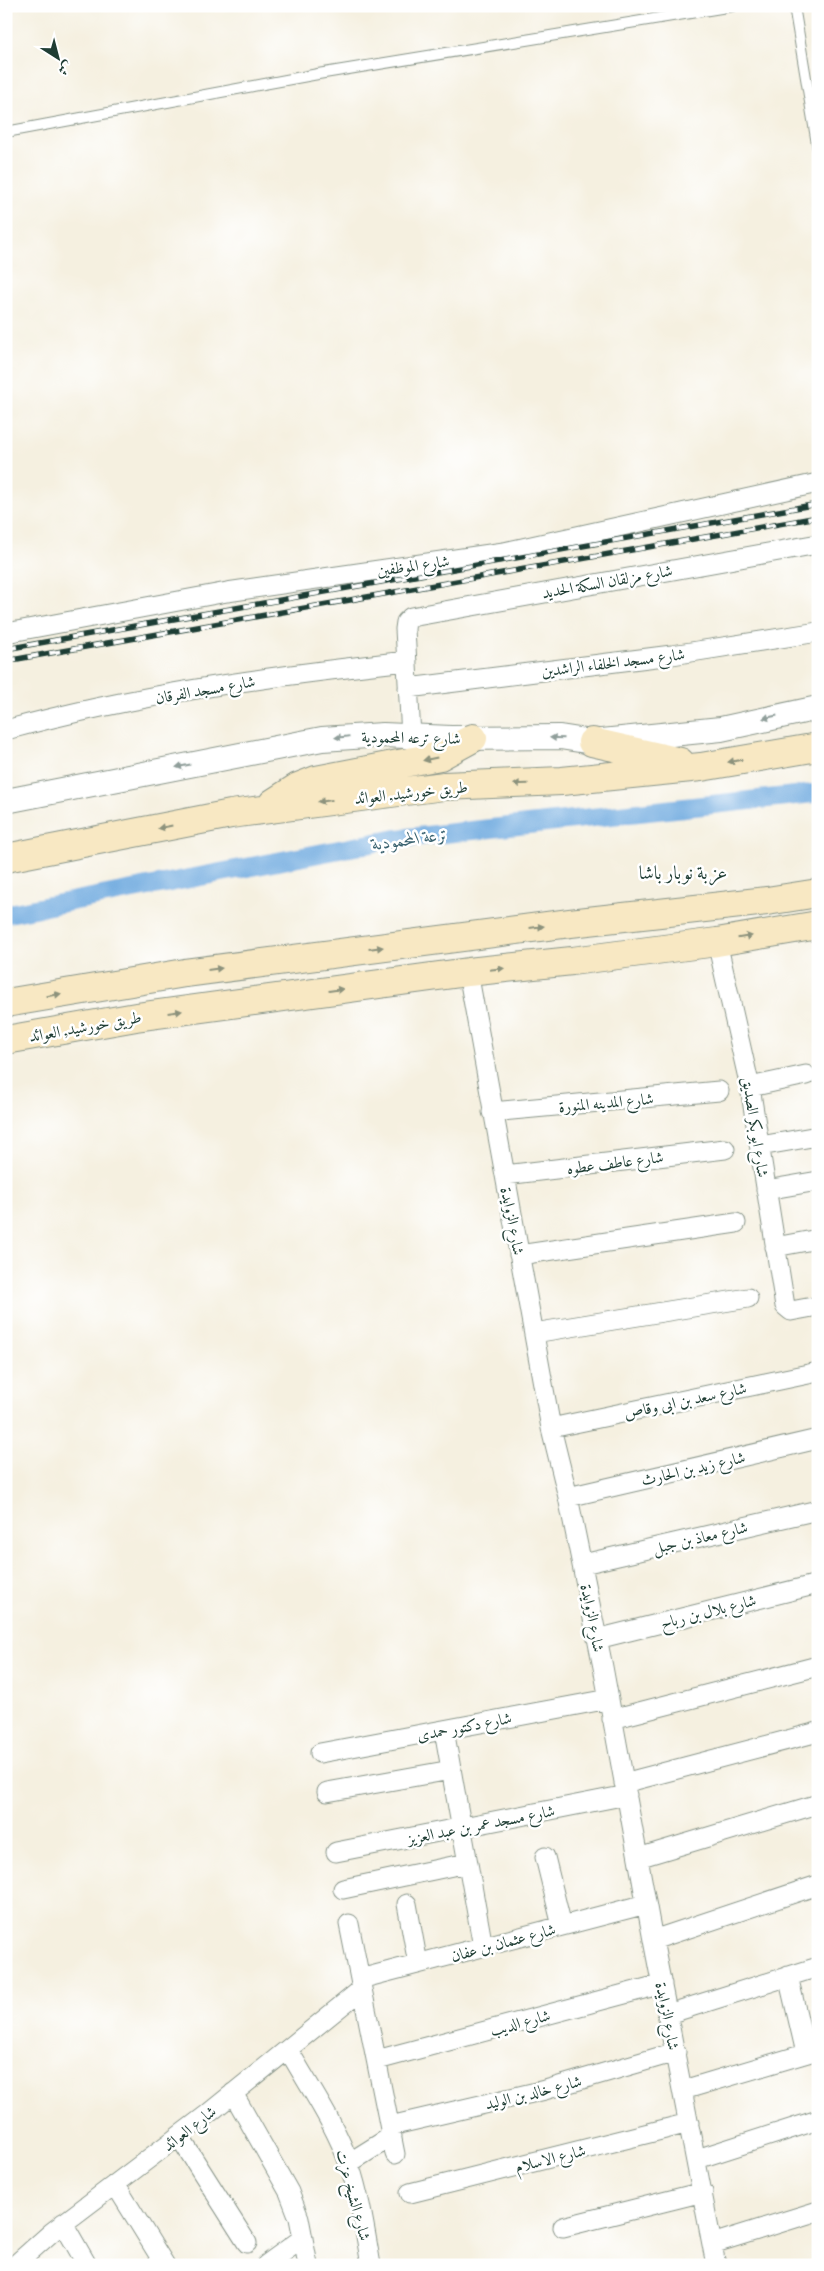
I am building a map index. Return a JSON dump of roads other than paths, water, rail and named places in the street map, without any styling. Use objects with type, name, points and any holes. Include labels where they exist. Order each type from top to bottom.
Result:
[{"type":"main road","points":[[265,809],[298,787],[316,780],[440,756],[473,738]]},
{"type":"main road","points":[[592,742],[701,767]]},
{"type":"main road","name":"طريق خورشيد, العوائد","points":[[6,858],[265,809],[444,786],[562,781],[701,767],[818,748]]},
{"type":"main road","points":[[6,1003],[195,972],[570,923],[767,901],[818,893]]},
{"type":"main road","points":[[654,950],[767,901]]},
{"type":"main road","name":"طريق خورشيد, العوائد","points":[[6,1040],[136,1017],[468,972],[718,942],[818,925]]},
{"type":"street","name":"شارع الموظفين","points":[[6,634],[227,592],[504,552],[818,483]]},
{"type":"street","name":"شارع مزلقان السكة الحديد","points":[[407,661],[405,629],[408,619],[414,615],[818,544]]},
{"type":"street","name":"شارع مسجد الخلفاء الراشدين","points":[[408,688],[672,655],[818,632]]},
{"type":"street","points":[[407,661],[411,736]]},
{"type":"street","name":"شارع مسجد الفرقان","points":[[6,730],[72,712],[188,691],[297,673],[407,661]]},
{"type":"street","name":"شارع ترعه المحمودية","points":[[6,801],[322,739],[363,736],[560,737],[592,742],[721,729],[818,708]]},
{"type":"street","name":"شارع ابو بكر الصديق","points":[[718,942],[750,1087],[785,1306],[792,1311],[818,1306]]},
{"type":"street","name":"شارع الزوايدة","points":[[468,972],[551,1428],[583,1564],[646,1904],[697,2159],[714,2264]]},
{"type":"street","points":[[750,1087],[806,1076]]},
{"type":"street","name":"شارع المدينه المنورة","points":[[492,1112],[719,1091]]},
{"type":"street","points":[[760,1146],[818,1136]]},
{"type":"street","name":"شارع عاطف عطوه","points":[[504,1174],[725,1149]]},
{"type":"street","points":[[766,1190],[818,1181]]},
{"type":"street","points":[[520,1255],[736,1223]]},
{"type":"street","points":[[775,1247],[818,1239]]},
{"type":"street","points":[[534,1333],[748,1298]]},
{"type":"street","name":"شارع سعد بن ابى وقاص","points":[[551,1428],[818,1372]]},
{"type":"street","name":"شارع زيد بن الحارث","points":[[568,1497],[818,1439]]},
{"type":"street","name":"شارع معاذ بن جبل","points":[[583,1564],[818,1510]]},
{"type":"street","name":"شارع بلال بن رباح","points":[[597,1639],[818,1584]]},
{"type":"street","points":[[612,1718],[818,1666]]},
{"type":"street","name":"شارع دكتور حمدى","points":[[320,1753],[609,1699]]},
{"type":"street","points":[[444,1730],[483,1947]]},
{"type":"street","name":"شارع مسجد عمر بن عبد العزيز","points":[[336,1852],[462,1828],[625,1789],[818,1732]]},
{"type":"street","points":[[327,1792],[451,1770]]},
{"type":"street","points":[[638,1858],[818,1804]]},
{"type":"street","points":[[545,1857],[562,1926]]},
{"type":"street","points":[[343,1889],[467,1863]]},
{"type":"street","points":[[653,1940],[818,1885]]},
{"type":"street","points":[[407,1904],[418,1964]]},
{"type":"street","name":"شارع عثمان بن عفان","points":[[361,1984],[418,1964],[646,1904]]},
{"type":"street","points":[[349,1924],[393,2139]]},
{"type":"street","points":[[668,2014],[818,1967]]},
{"type":"street","points":[[683,2090],[812,2052],[788,1976]]},
{"type":"street","name":"شارع العوائد","points":[[15,2265],[63,2223],[234,2093],[288,2049],[361,1984]]},
{"type":"street","name":"شارع الديب","points":[[378,2060],[662,1984]]},
{"type":"street","name":"شارع الشيخ عزت","points":[[288,2049],[340,2142],[349,2163],[371,2265]]},
{"type":"street","name":"شارع خالد بن الوليد","points":[[349,2163],[393,2139],[545,2090],[676,2052]]},
{"type":"street","points":[[234,2093],[289,2192],[299,2218],[308,2265]]},
{"type":"street","points":[[697,2159],[818,2120]]},
{"type":"street","name":"شارع الاسلام","points":[[410,2193],[689,2123]]},
{"type":"street","points":[[179,2136],[247,2243]]},
{"type":"street","points":[[115,2184],[165,2265]]},
{"type":"street","points":[[563,2227],[703,2192]]},
{"type":"street","points":[[712,2244],[818,2211]]},
{"type":"street","points":[[63,2223],[87,2265]]},
{"type":"street","points":[[266,2265],[303,2238]]},
{"type":"lane","points":[[6,132],[318,74],[733,6]]},
{"type":"lane","points":[[794,6],[818,150]]},
{"type":"waterway","name":"ترعة المحمودية","points":[[6,914],[394,839],[818,793]]},
{"type":"railway","points":[[6,649],[818,504]]},
{"type":"railway","points":[[6,661],[818,517]]},
{"type":"district","name":"عزبة نوبار باشا","points":[[683,872]]}]
